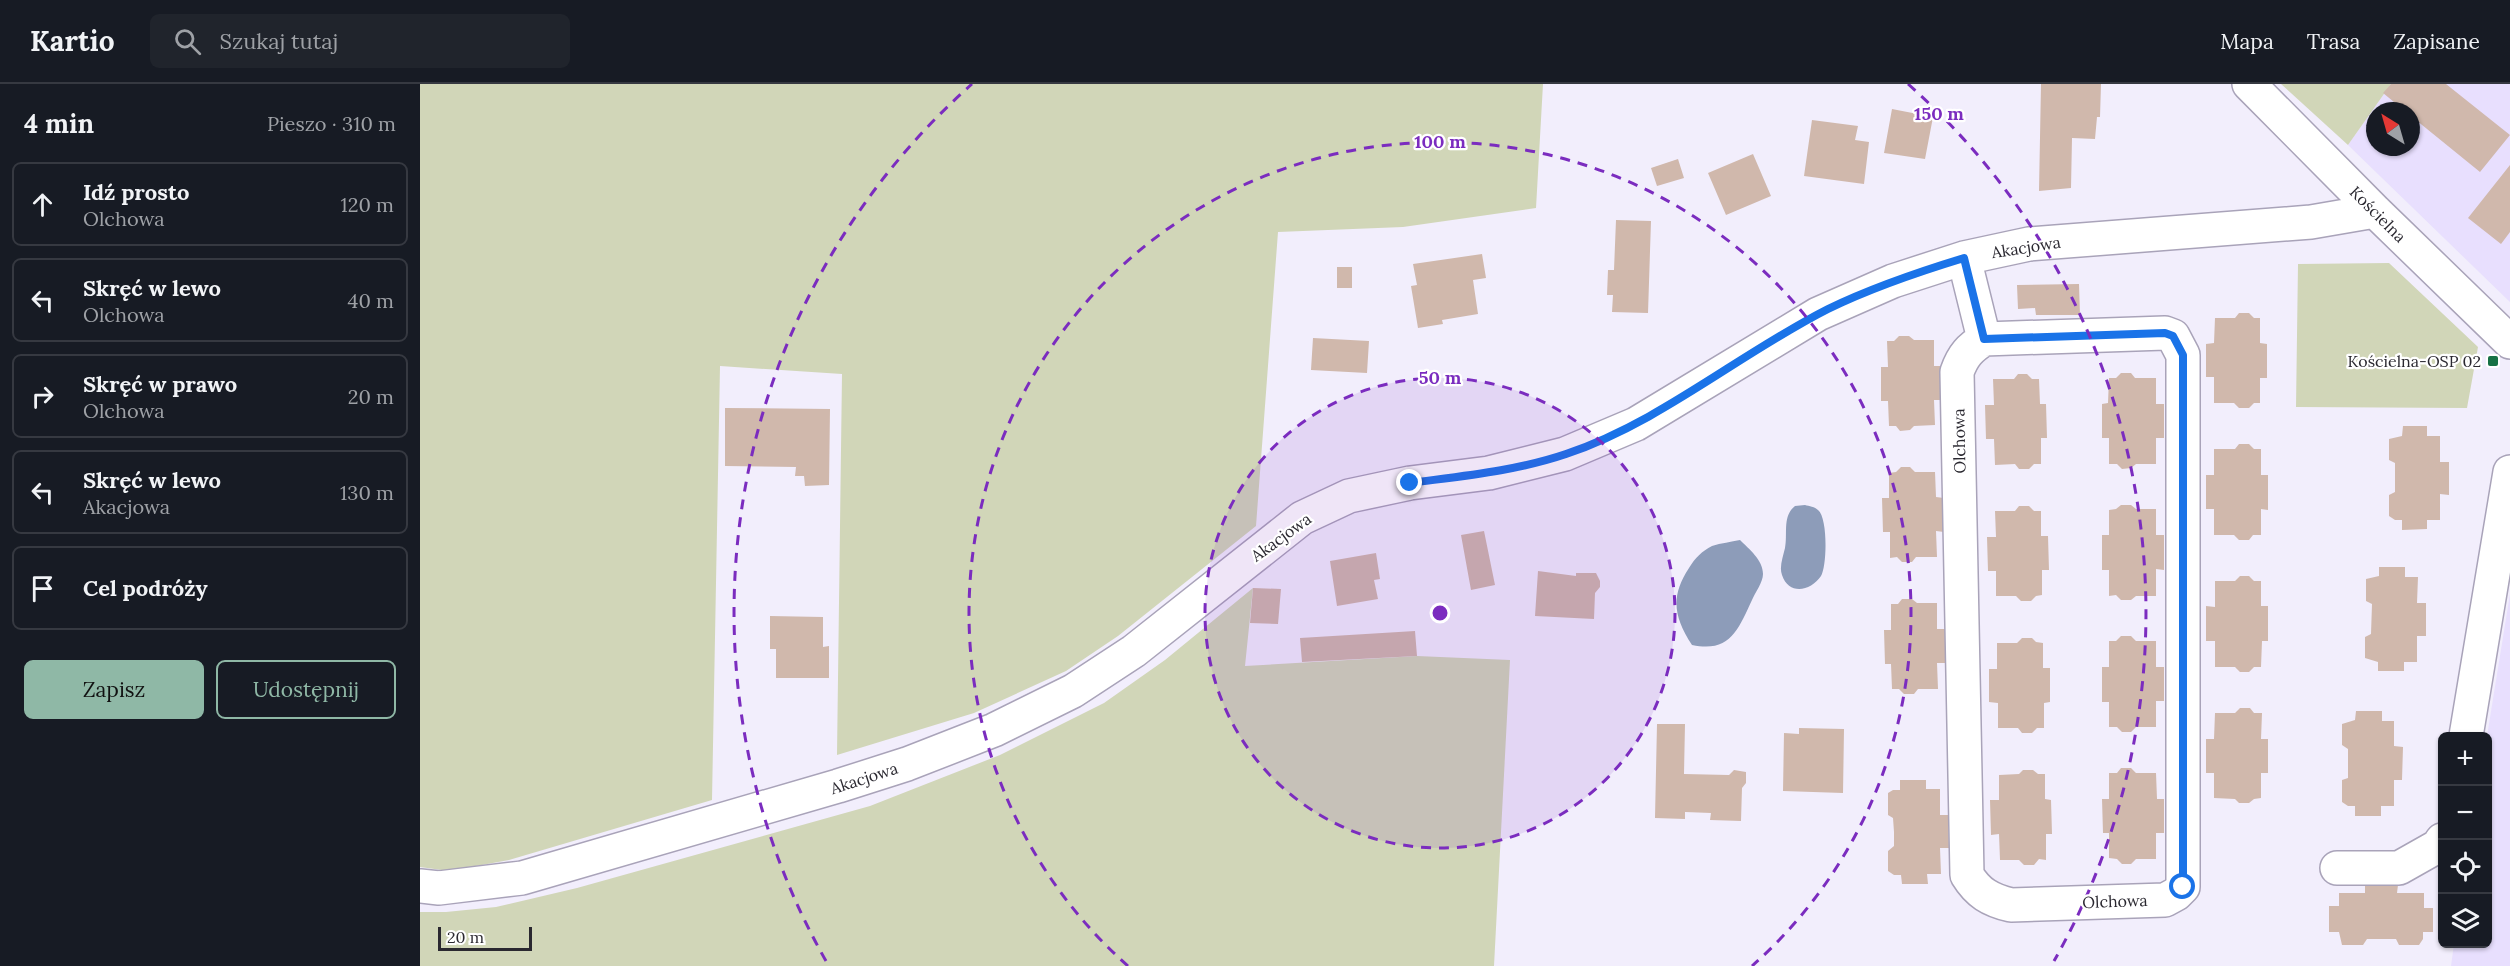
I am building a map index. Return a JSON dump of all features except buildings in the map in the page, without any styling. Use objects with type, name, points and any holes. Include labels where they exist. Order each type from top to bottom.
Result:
[{"type":"street","name":"Kościelna","points":[[2249,84],[2510,342]]},
{"type":"street","name":"Akacjowa","points":[[420,886],[439,888],[522,878],[838,786],[907,764],[994,730],[1073,691],[1134,651],[1302,518],[1349,496],[1410,483],[1489,473],[1565,454],[1636,424],[1828,309],[1893,281],[1964,258],[2029,244],[2312,222],[2375,211]]},
{"type":"street","points":[[1964,258],[1984,339]]},
{"type":"street","name":"Olchowa","points":[[2165,333],[2173,336],[2183,355],[2183,887],[2165,900],[2011,905],[1994,901],[1982,894],[1967,875],[1958,372],[1961,359],[1970,348],[1984,339],[2165,333]]},
{"type":"street","points":[[2467,732],[2510,472]]},
{"type":"street","points":[[2337,868],[2399,868],[2438,846]]},
{"type":"shaded area","points":[[2391,84],[2510,84],[2510,302],[2348,145],[2366,119],[2366,156],[2420,156],[2420,102],[2378,102]]},
{"type":"shaded area","points":[[2510,594],[2510,966],[2451,966],[2453,948],[2492,948],[2492,732],[2488,732]]},
{"type":"green space","points":[[420,84],[1543,84],[1536,208],[1403,227],[1278,232],[1256,526],[1118,636],[1066,671],[974,713],[837,755],[842,374],[720,366],[712,800],[509,860],[449,871],[420,867]]},
{"type":"green space","points":[[2281,84],[2391,84],[2378,102],[2366,102],[2366,119],[2348,145]]},
{"type":"green space","points":[[2389,263],[2478,347],[2467,408],[2296,407],[2298,264]]},
{"type":"green space","points":[[1253,588],[1245,666],[1417,656],[1510,660],[1494,966],[420,966],[420,912],[496,907],[577,888],[870,806],[1000,755],[1104,703],[1165,660]]},
{"type":"water","points":[[1805,505],[1817,509],[1824,522],[1825,553],[1821,576],[1812,585],[1800,589],[1785,582],[1781,565],[1786,543],[1788,515],[1795,506]]},
{"type":"water","points":[[1740,540],[1761,564],[1763,577],[1760,584],[1742,621],[1731,637],[1715,646],[1692,645],[1678,616],[1677,598],[1683,578],[1694,561],[1705,550],[1715,545]]},
{"type":"place","name":"Kościelna-OSP 02","points":[[2493,361]]},
{"type":"route","points":[[1410,483],[1489,473],[1565,454],[1636,424],[1828,309],[1893,281],[1964,258],[1984,339],[2165,333],[2173,336],[2183,355],[2183,887]]}]
